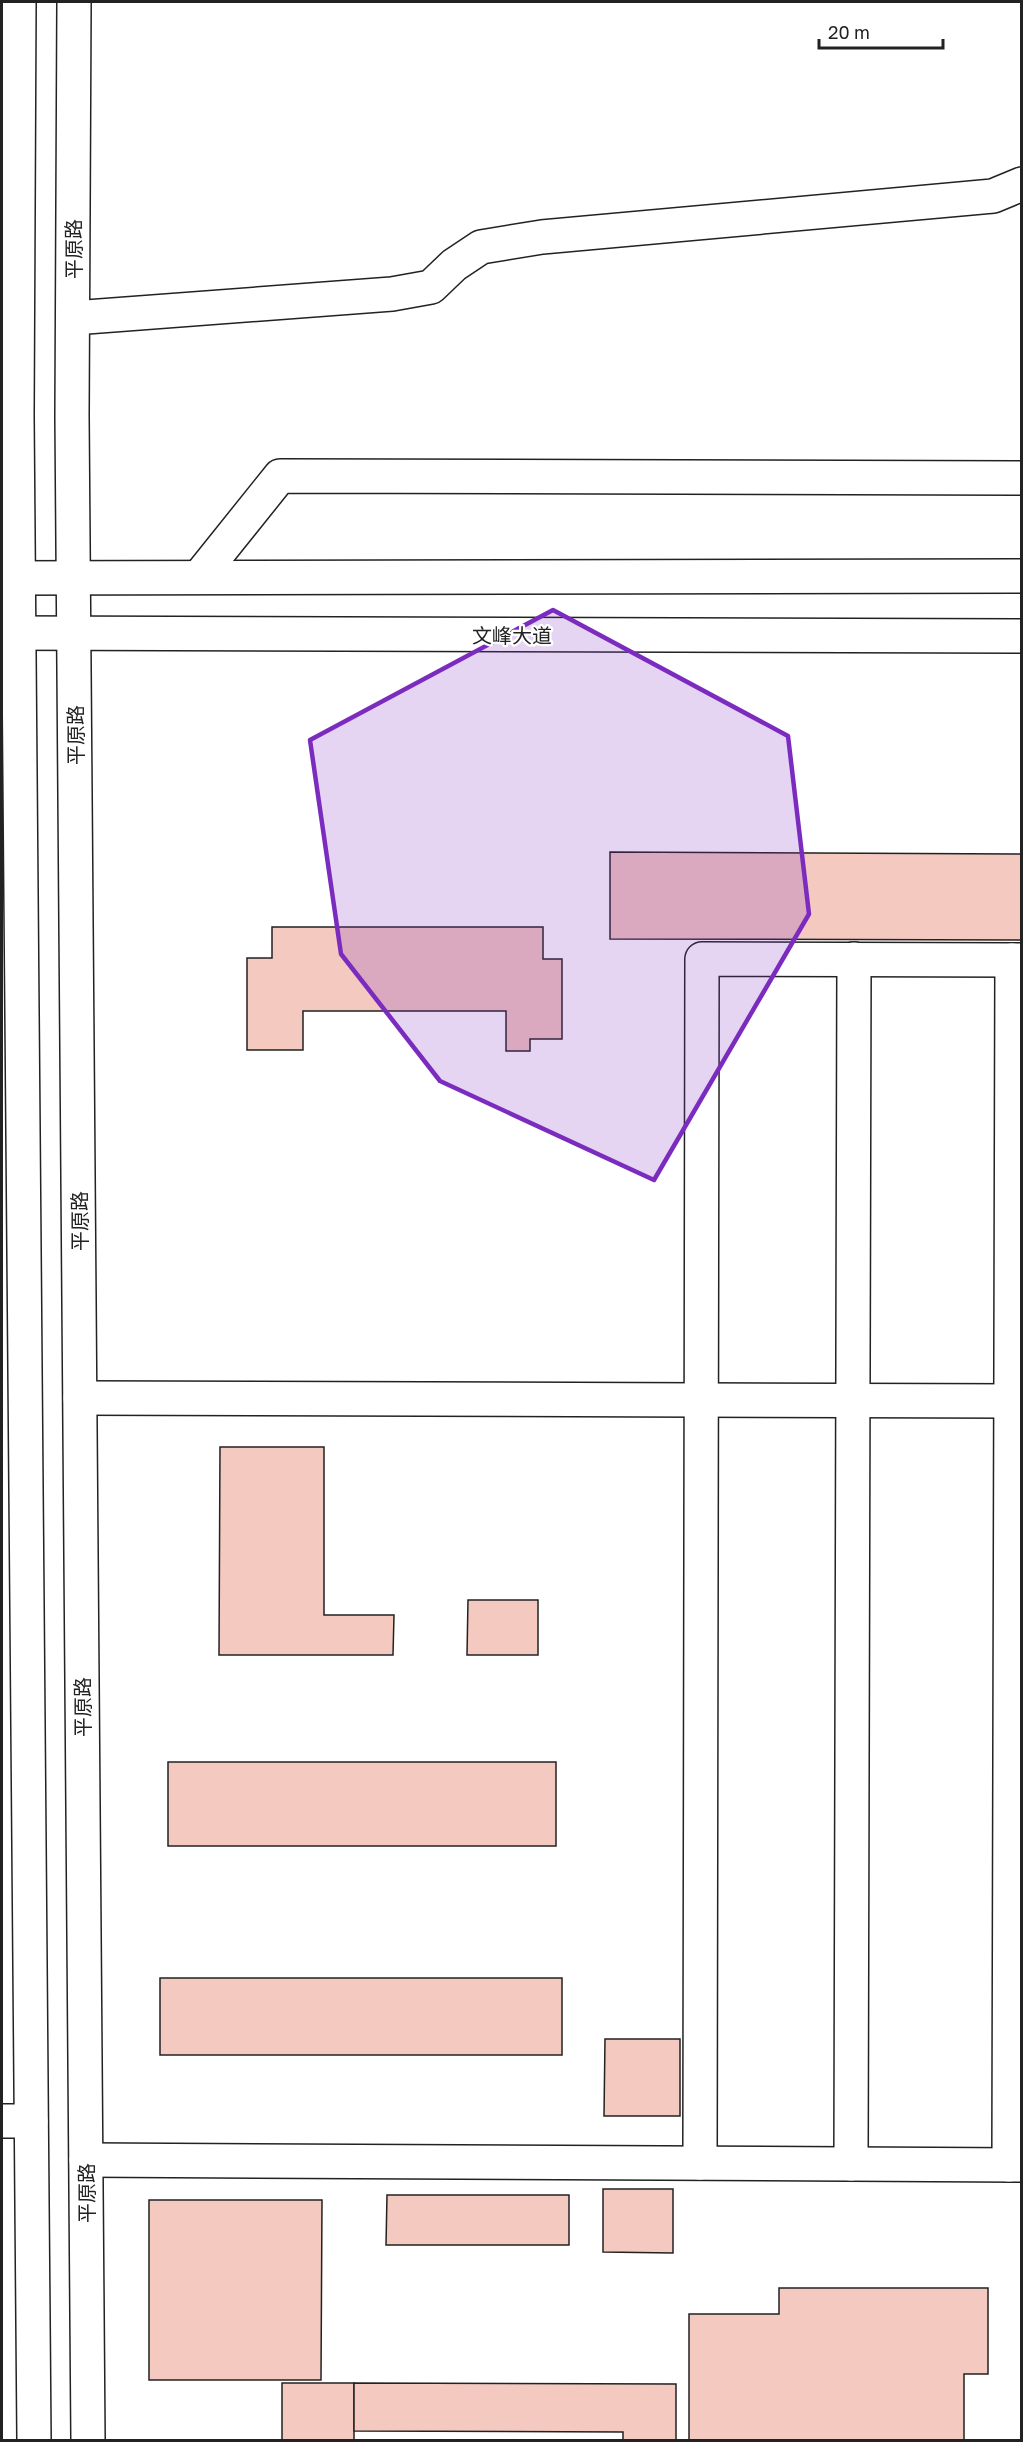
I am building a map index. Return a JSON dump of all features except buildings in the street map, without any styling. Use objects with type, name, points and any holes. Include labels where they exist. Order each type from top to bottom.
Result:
[{"type":"main road","points":[[19,2],[10,578],[16,2121],[33,2440]]},
{"type":"main road","name":"平原路","points":[[74,2],[74,633],[88,2440]]},
{"type":"main road","points":[[73,318],[392,294],[431,287],[454,266],[481,247],[542,237],[993,196],[1022,184]]},
{"type":"main road","points":[[199,577],[280,477],[1022,478]]},
{"type":"main road","points":[[10,578],[1022,576]]},
{"type":"main road","name":"文峰大道","points":[[10,633],[1022,636]]},
{"type":"main road","points":[[86,2160],[1015,2165],[1017,960],[702,959],[700,2163]]},
{"type":"main road","points":[[851,2164],[854,959]]},
{"type":"main road","points":[[80,1398],[1016,1401]]},
{"type":"highlighted area","points":[[553,610],[788,736],[809,914],[654,1180],[440,1081],[341,954],[310,740]]}]
